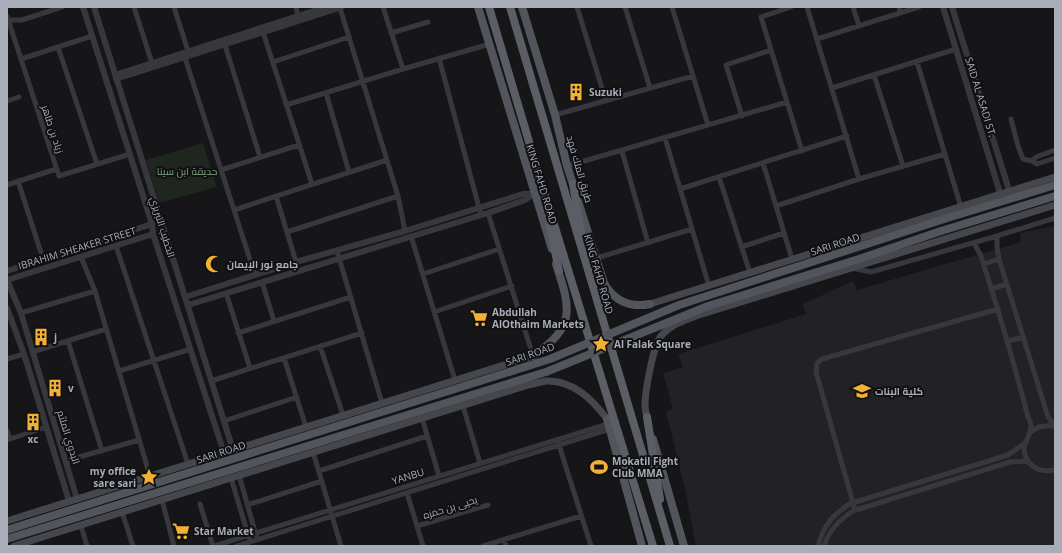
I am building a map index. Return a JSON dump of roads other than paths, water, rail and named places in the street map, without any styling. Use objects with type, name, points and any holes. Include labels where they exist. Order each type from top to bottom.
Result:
[{"type":"highway","name":"KING FAHD ROAD","points":[[489,7],[520,114],[653,546]]},
{"type":"highway","name":"KING FAHD ROAD","points":[[510,7],[670,546]]},
{"type":"highway","points":[[541,182],[559,271]]},
{"type":"highway","points":[[573,184],[588,270]]},
{"type":"highway","points":[[647,417],[665,531]]},
{"type":"main road","name":"KING FAHD ROAD","points":[[478,7],[534,194],[559,271],[567,304],[567,314],[557,335],[548,345],[533,356]]},
{"type":"main road","name":"KING FAHD ROAD","points":[[478,7],[520,114]]},
{"type":"main road","name":"طريق الملك فهد","points":[[522,7],[555,116],[567,166],[604,284],[608,291],[624,303],[636,306],[650,304]]},
{"type":"main road","points":[[650,304],[961,207],[1009,190],[1055,178]]},
{"type":"main road","points":[[944,219],[1055,178]]},
{"type":"main road","name":"SARI ROAD","points":[[7,530],[550,359],[679,305],[944,219],[1055,185]]},
{"type":"main road","name":"SARI ROAD","points":[[7,539],[546,372],[708,306],[1055,196]]},
{"type":"main road","points":[[684,546],[645,406],[646,393],[655,350],[661,336],[674,325],[699,315],[1055,205]]},
{"type":"main road","points":[[7,521],[533,356]]},
{"type":"main road","points":[[14,546],[528,385],[545,381],[556,382],[579,390],[598,406],[608,424],[642,546]]},
{"type":"street","points":[[7,18],[22,20],[48,9],[62,7]]},
{"type":"street","name":"الخطيب التبريزي","points":[[83,7],[152,224],[153,234],[224,453]]},
{"type":"street","name":"الخطيب التبريزي","points":[[94,7],[233,450]]},
{"type":"street","points":[[134,7],[152,63]]},
{"type":"street","points":[[174,7],[188,51]]},
{"type":"street","points":[[296,7],[298,16]]},
{"type":"street","points":[[116,77],[152,63],[326,7]]},
{"type":"street","points":[[116,77],[185,58],[341,7],[362,82],[398,196],[405,231]]},
{"type":"street","points":[[383,7],[403,69]]},
{"type":"street","points":[[577,7],[606,101]]},
{"type":"street","points":[[626,7],[650,88]]},
{"type":"street","points":[[672,7],[708,125]]},
{"type":"street","points":[[791,7],[761,16],[802,151]]},
{"type":"street","points":[[807,7],[859,179]]},
{"type":"street","points":[[853,7],[859,26]]},
{"type":"street","points":[[899,7],[901,13]]},
{"type":"street","points":[[817,39],[919,7]]},
{"type":"street","name":"SAID AL ASADI ST.","points":[[943,7],[1000,194]]},
{"type":"street","name":"SAID AL ASADI ST.","points":[[952,7],[1009,190]]},
{"type":"street","name":"زياد بن طاهر","points":[[7,18],[59,176],[130,154]]},
{"type":"street","points":[[391,33],[428,22]]},
{"type":"street","points":[[263,32],[312,184]]},
{"type":"street","points":[[21,59],[92,36]]},
{"type":"street","points":[[273,62],[349,37]]},
{"type":"street","points":[[286,105],[490,44]]},
{"type":"street","points":[[225,45],[260,157]]},
{"type":"street","points":[[58,47],[97,164]]},
{"type":"street","points":[[832,88],[956,49]]},
{"type":"street","points":[[742,116],[726,65],[771,50]]},
{"type":"street","points":[[185,58],[255,275]]},
{"type":"street","points":[[439,58],[481,215]]},
{"type":"street","points":[[917,62],[961,207]]},
{"type":"street","points":[[874,75],[903,166]]},
{"type":"street","points":[[555,116],[693,76]]},
{"type":"street","points":[[326,93],[349,172]]},
{"type":"street","points":[[7,101],[19,97]]},
{"type":"street","points":[[567,166],[787,102]]},
{"type":"street","points":[[1010,119],[1023,159],[1037,164],[1055,158]]},
{"type":"street","points":[[680,189],[847,136]]},
{"type":"street","points":[[665,138],[709,286]]},
{"type":"street","points":[[221,170],[299,145]]},
{"type":"street","points":[[1032,161],[1036,157],[1055,150]]},
{"type":"street","points":[[622,151],[648,243]]},
{"type":"street","points":[[776,206],[859,179],[945,154]]},
{"type":"street","points":[[234,210],[387,160]]},
{"type":"street","points":[[763,163],[792,260]]},
{"type":"street","points":[[7,185],[56,169]]},
{"type":"street","points":[[718,177],[750,273]]},
{"type":"street","points":[[997,183],[1006,180]]},
{"type":"street","points":[[18,181],[43,259]]},
{"type":"street","points":[[185,297],[522,194],[534,194]]},
{"type":"street","points":[[188,305],[488,213],[525,200],[534,194]]},
{"type":"street","points":[[276,196],[296,262]]},
{"type":"street","points":[[287,232],[398,196]]},
{"type":"street","points":[[488,213],[533,356]]},
{"type":"street","points":[[852,268],[871,272],[1055,218]]},
{"type":"street","points":[[7,271],[152,224]]},
{"type":"street","points":[[597,258],[692,229]]},
{"type":"street","points":[[741,247],[784,233]]},
{"type":"street","name":"IBRAHIM SHEAKER STREET","points":[[7,280],[153,234]]},
{"type":"street","points":[[412,236],[455,380]]},
{"type":"street","points":[[997,236],[999,259],[1048,417],[1055,426]]},
{"type":"street","points":[[974,243],[984,264],[1008,341],[1031,426],[1025,443],[1024,452],[1028,461],[1036,468],[1045,471],[1055,470]]},
{"type":"street","points":[[116,246],[188,464]]},
{"type":"street","points":[[423,274],[499,249]]},
{"type":"street","points":[[337,250],[382,403]]},
{"type":"street","points":[[81,256],[95,291],[150,476]]},
{"type":"street","points":[[984,264],[999,259]]},
{"type":"street","name":"البدوي الملثم","points":[[7,280],[21,313],[77,499]]},
{"type":"street","points":[[262,282],[274,321]]},
{"type":"street","points":[[991,289],[1007,284]]},
{"type":"street","points":[[434,312],[512,286]]},
{"type":"street","points":[[21,313],[95,291]]},
{"type":"street","points":[[226,293],[250,368]]},
{"type":"street","points":[[238,332],[351,297]]},
{"type":"street","name":"البدوي الملثم","points":[[7,308],[24,354],[69,501]]},
{"type":"street","points":[[855,510],[816,372],[817,363],[822,360],[998,309]]},
{"type":"street","points":[[32,352],[106,329]]},
{"type":"street","points":[[211,381],[362,333]]},
{"type":"street","points":[[1008,341],[1024,337]]},
{"type":"street","points":[[68,340],[102,451]]},
{"type":"street","points":[[320,346],[343,415]]},
{"type":"street","points":[[119,371],[191,349]]},
{"type":"street","points":[[7,359],[24,354]]},
{"type":"street","points":[[284,358],[306,427]]},
{"type":"street","points":[[33,384],[41,381]]},
{"type":"street","points":[[224,421],[297,397]]},
{"type":"street","points":[[463,406],[480,463]]},
{"type":"street","points":[[422,418],[439,476]]},
{"type":"street","name":"YANBU","points":[[237,546],[407,493],[608,424]]},
{"type":"street","points":[[1029,434],[1040,426],[1055,426]]},
{"type":"street","points":[[7,430],[8,440],[46,428]]},
{"type":"street","points":[[319,471],[427,436]]},
{"type":"street","points":[[65,461],[139,440]]},
{"type":"street","points":[[558,442],[591,546]]},
{"type":"street","name":"YANBU","points":[[213,546],[480,463],[558,442]]},
{"type":"street","points":[[818,546],[823,530],[828,522],[849,504],[1008,456],[1025,443]]},
{"type":"street","points":[[313,452],[341,546]]},
{"type":"street","points":[[824,546],[834,525],[855,510],[1010,462],[1028,461]]},
{"type":"street","points":[[942,476],[945,483]]},
{"type":"street","points":[[235,477],[247,505],[258,539]]},
{"type":"street","points":[[235,477],[250,542]]},
{"type":"street","points":[[247,505],[322,481]]},
{"type":"street","points":[[407,493],[423,546]]},
{"type":"street","points":[[162,500],[174,546]]},
{"type":"street","points":[[200,504],[213,546]]},
{"type":"street","name":"يحيى بن حمزه","points":[[417,526],[488,505]]},
{"type":"street","points":[[122,512],[133,546]]},
{"type":"street","points":[[482,546],[581,516]]},
{"type":"street","points":[[81,526],[86,546]]},
{"type":"street","points":[[504,540],[506,546]]},
{"type":"place","name":"Suzuki","points":[[576,92]]},
{"type":"place","name":"جامع نور الإيمان","points":[[214,264]]},
{"type":"place","name":"Abdullah AlOthaim Markets","points":[[479,318]]},
{"type":"place","name":"j","points":[[41,337]]},
{"type":"place","name":"Al Falak Square","points":[[601,344]]},
{"type":"place","name":"v","points":[[55,388]]},
{"type":"place","name":"كلية البنات","points":[[862,391]]},
{"type":"place","name":"xc","points":[[33,422]]},
{"type":"place","name":"Mokatil Fight Club MMA","points":[[599,467]]},
{"type":"place","name":"my office sare sari","points":[[149,477]]},
{"type":"place","name":"Star Market","points":[[181,531]]},
{"type":"park label","name":"حديقة ابن سينا","points":[[187,171]]}]
